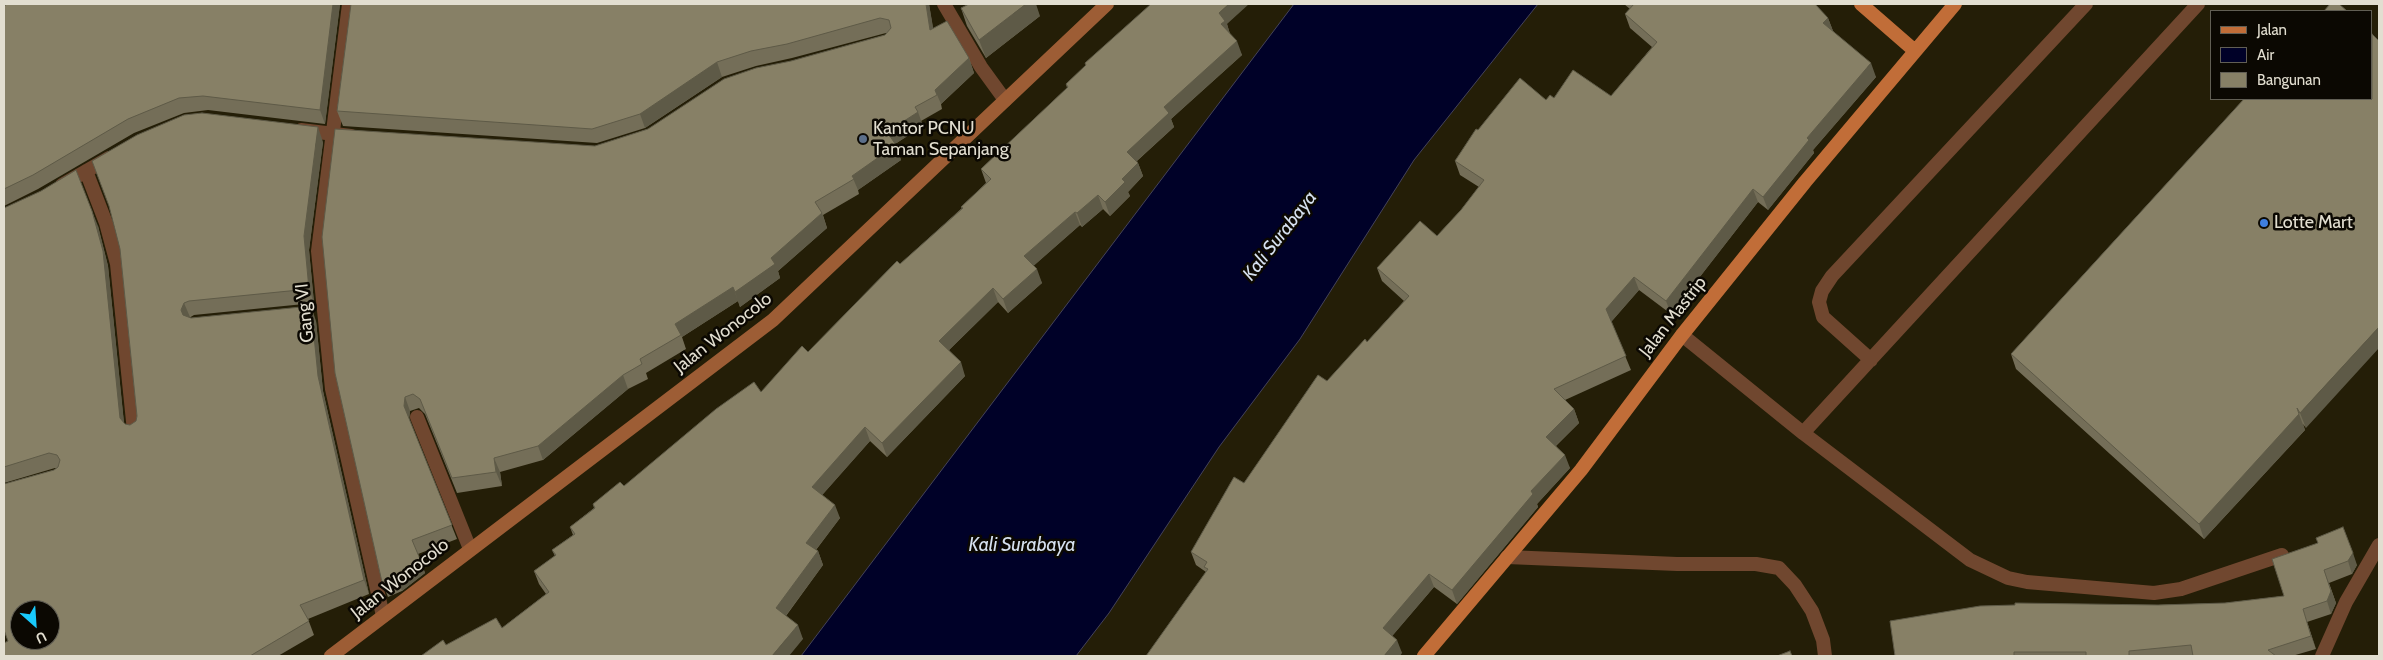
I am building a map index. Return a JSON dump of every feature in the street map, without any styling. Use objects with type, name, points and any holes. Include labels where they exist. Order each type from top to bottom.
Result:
[{"type":"main road","name":"Jalan Wonocolo","points":[[331,656],[773,320],[1107,4]]},
{"type":"main road","points":[[1861,4],[1915,51]]},
{"type":"main road","name":"Jalan Mastrip","points":[[1424,656],[1506,557],[1582,470],[1682,335],[1805,182],[1955,4]]},
{"type":"street","name":"Gang VI","points":[[349,4],[318,251],[319,311],[332,389],[383,616]]},
{"type":"street","points":[[944,4],[981,67],[1005,100]]},
{"type":"street","points":[[1871,360],[1823,316],[1819,302],[1822,291],[1832,276],[2086,4]]},
{"type":"street","points":[[1803,433],[2198,4]]},
{"type":"street","points":[[285,128],[363,136]]},
{"type":"street","points":[[49,193],[123,150]]},
{"type":"street","points":[[86,172],[106,223],[116,264],[134,431]]},
{"type":"street","points":[[1682,335],[1803,433],[1970,560],[2008,578],[2027,582],[2154,593],[2181,590],[2282,555]]},
{"type":"street","points":[[417,417],[470,549]]},
{"type":"street","points":[[2322,656],[2346,602],[2379,545]]},
{"type":"street","points":[[1506,557],[1677,564],[1756,564],[1779,568],[1795,585],[1812,611],[1823,640],[1825,656]]},
{"type":"water","name":"Kali Surabaya","points":[[1294,4],[1538,4],[1414,160],[1300,339],[1219,447],[1109,613],[1076,656],[801,656]]},
{"type":"building","points":[[5,4],[333,4],[320,110],[203,96],[179,98],[128,119],[33,175],[4,189]]},
{"type":"building","points":[[351,4],[926,4],[930,30],[947,21],[969,58],[935,90],[937,95],[915,107],[918,112],[887,132],[896,145],[852,176],[854,179],[815,202],[822,213],[771,258],[775,264],[735,292],[733,287],[675,324],[681,335],[640,359],[642,364],[623,375],[538,446],[494,458],[496,472],[452,478],[420,399],[413,394],[405,397],[404,406],[452,525],[412,540],[420,559],[397,577],[382,582],[335,373],[322,237],[335,129],[595,146],[648,129],[724,79],[756,68],[791,61],[885,35],[891,28],[889,20],[880,18],[787,44],[751,51],[717,62],[640,114],[592,129],[337,111]]},
{"type":"building","points":[[969,4],[1026,4],[979,40],[961,8]]},
{"type":"building","points":[[1151,4],[1229,4],[1219,13],[1225,21],[1221,24],[1237,41],[1164,107],[1169,113],[1127,152],[1138,163],[1122,179],[1125,182],[1105,202],[1098,195],[1077,213],[1075,212],[1024,256],[1037,269],[1003,299],[993,288],[939,341],[961,362],[882,443],[865,427],[812,487],[835,505],[806,543],[818,551],[776,608],[798,625],[772,656],[421,656],[443,640],[446,645],[496,618],[502,628],[549,592],[534,571],[556,555],[552,550],[575,534],[570,527],[595,508],[593,504],[620,482],[624,486],[716,409],[754,382],[761,392],[802,346],[808,352],[897,261],[900,264],[963,208],[961,207],[991,179],[981,169],[1068,87],[1066,84],[1086,65],[1085,63]]},
{"type":"building","points":[[1634,4],[1815,4],[1828,18],[1823,23],[1871,63],[1807,138],[1809,140],[1763,197],[1753,189],[1666,301],[1634,277],[1606,309],[1626,356],[1554,389],[1574,409],[1546,437],[1565,455],[1531,491],[1533,494],[1452,590],[1429,574],[1383,628],[1397,640],[1384,656],[1146,656],[1208,569],[1204,567],[1207,562],[1191,552],[1234,477],[1244,483],[1318,375],[1327,381],[1365,339],[1367,342],[1409,296],[1377,268],[1420,221],[1437,236],[1461,210],[1484,180],[1455,161],[1476,129],[1478,130],[1520,78],[1546,100],[1550,95],[1554,98],[1573,70],[1611,96],[1657,42],[1625,14]]},
{"type":"building","points":[[2330,4],[2339,4],[2346,10],[2325,10]]},
{"type":"building","name":"Lotte Mart","points":[[2373,35],[2379,41],[2379,327],[2300,413],[2297,408],[2299,414],[2199,524],[2011,354],[2243,100],[2373,100]]},
{"type":"building","points":[[202,113],[318,127],[304,236],[309,289],[189,301],[184,303],[181,310],[183,315],[191,318],[311,306],[318,376],[364,580],[300,605],[309,621],[250,656],[4,656],[4,643],[8,641],[4,630],[4,484],[54,470],[58,467],[60,460],[57,455],[49,453],[4,467],[4,208],[41,191],[76,170],[92,211],[103,251],[120,418],[125,424],[130,425],[136,421],[137,416],[120,249],[109,206],[92,161],[137,135],[184,115]]},
{"type":"building","points":[[2343,527],[2353,553],[2348,561],[2324,570],[2331,591],[2327,601],[2303,609],[2311,636],[2268,650],[2276,656],[2193,656],[2191,645],[2129,651],[2129,656],[2086,656],[2086,652],[2014,652],[2014,656],[1895,656],[1890,621],[1980,606],[2015,605],[2015,603],[2158,605],[2225,603],[2284,596],[2272,559],[2318,543],[2316,538]]},
{"type":"building","points":[[1790,651],[1792,656],[1777,656]]},
{"type":"place","name":"Kantor PCNU Taman Sepanjang","points":[[863,139]]},
{"type":"place","name":"Lotte Mart","points":[[2264,223]]}]
